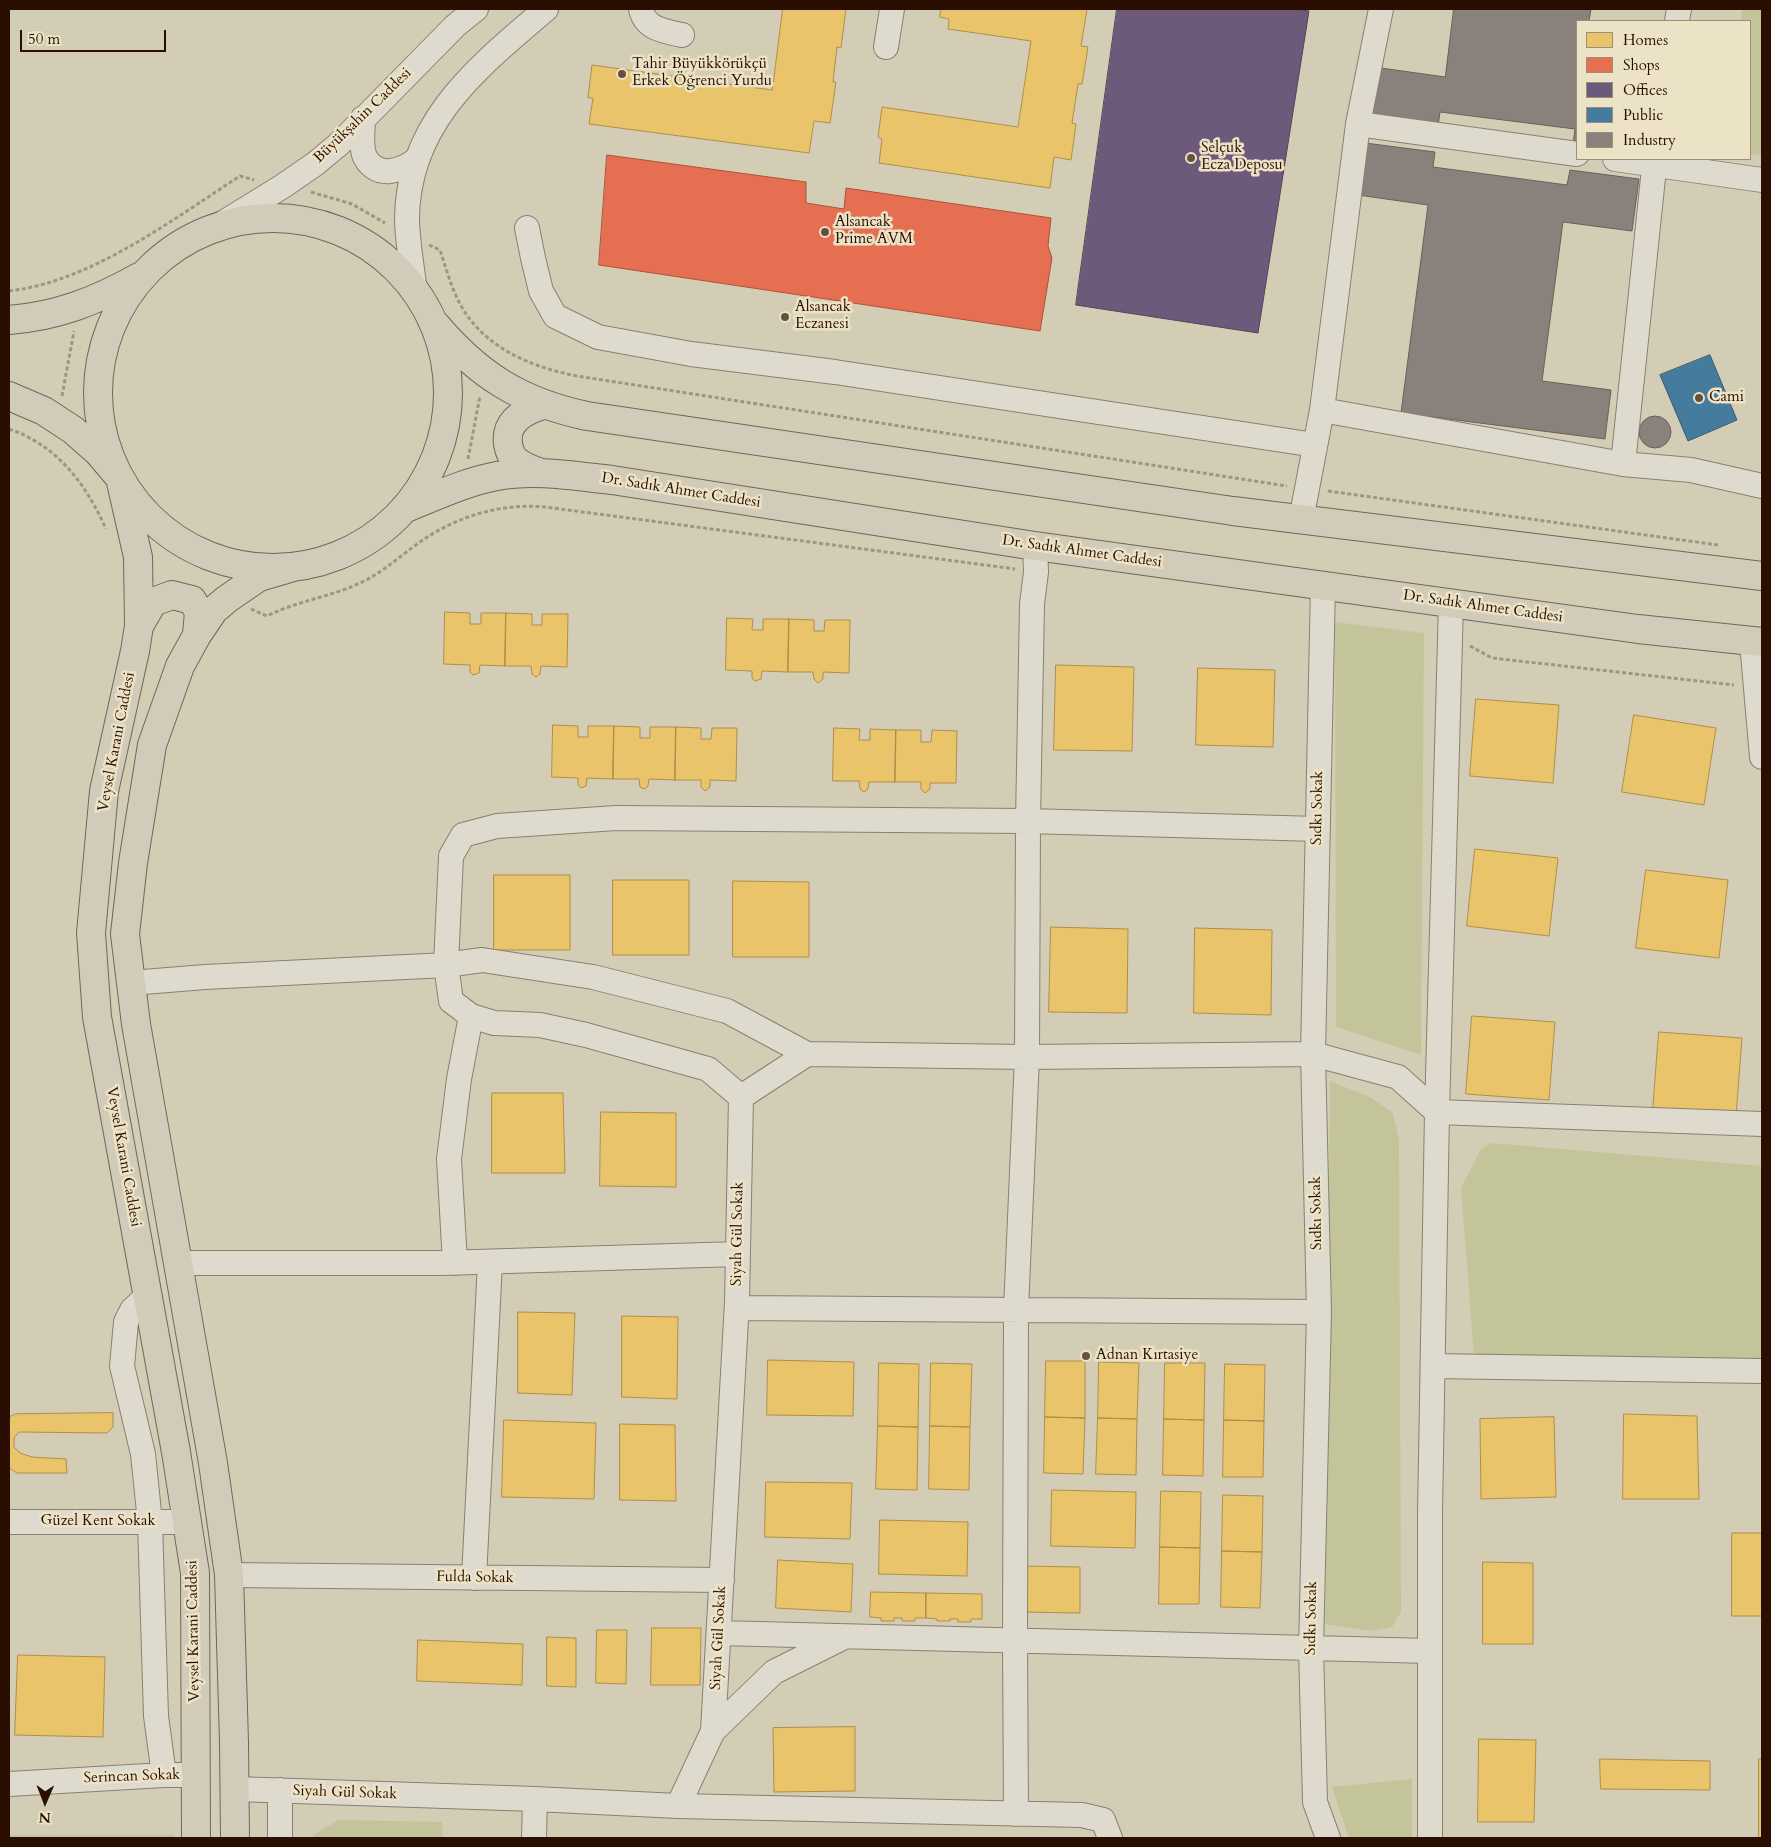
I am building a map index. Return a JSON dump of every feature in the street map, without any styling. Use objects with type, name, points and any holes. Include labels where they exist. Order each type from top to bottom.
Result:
[{"type":"main road","points":[[235,1838],[229,1575],[213,1463],[136,1024],[125,934],[133,863],[152,745],[180,666],[197,635],[214,610],[259,577],[329,559],[347,552],[379,533],[406,508],[422,487],[434,464],[446,426],[448,375],[443,349],[434,324],[415,291],[397,270],[375,251],[343,233],[325,226],[289,219],[233,223],[215,228],[177,247],[145,274],[134,287],[116,316],[104,347],[100,364],[98,397],[102,431],[106,447],[120,478],[139,507],[164,530],[193,549],[225,562],[276,568],[293,567]]},
{"type":"main road","points":[[9,320],[49,315],[74,308],[100,298],[145,274]]},
{"type":"main road","points":[[434,324],[459,352],[502,385],[543,404],[561,410],[597,417],[1224,510],[1762,576]]},
{"type":"main road","points":[[9,396],[54,417],[86,441],[120,478]]},
{"type":"main road","points":[[541,473],[515,460],[508,450],[507,435],[511,423],[519,415],[543,404]]},
{"type":"main road","name":"Dr. Sadık Ahmet Caddesi","points":[[406,508],[464,484],[498,476],[541,473],[612,480],[1036,559],[1323,585],[1638,628],[1757,642]]},
{"type":"main road","name":"Veysel Karani Caddesi","points":[[120,478],[138,557],[138,626],[135,651],[104,792],[91,933],[97,1017],[148,1295],[195,1573],[196,1838]]},
{"type":"main road","points":[[138,626],[153,602],[172,595],[192,600],[199,612],[197,635]]},
{"type":"street","name":"Büyükşahin Caddesi","points":[[215,228],[283,186],[339,144],[455,26],[476,9]]},
{"type":"street","points":[[415,291],[407,220],[410,185],[429,131],[444,107],[464,82],[486,60],[546,9]]},
{"type":"street","points":[[641,9],[642,16],[657,30],[682,35]]},
{"type":"street","points":[[886,47],[892,9]]},
{"type":"street","points":[[1301,520],[1322,410],[1358,124],[1381,9]]},
{"type":"street","points":[[363,118],[362,144],[365,156],[373,166],[384,171],[397,171],[408,167],[418,158]]},
{"type":"street","points":[[1358,124],[1576,154]]},
{"type":"street","points":[[1635,160],[1655,161],[1762,180]]},
{"type":"street","points":[[1623,464],[1655,161]]},
{"type":"street","points":[[528,228],[532,258],[541,290],[555,316],[598,337],[691,354],[835,372],[1315,445]]},
{"type":"street","points":[[1322,410],[1623,464],[1691,470],[1762,486]]},
{"type":"street","points":[[1016,1814],[1016,1310],[1027,1057],[1028,821],[1032,604],[1036,559]]},
{"type":"street","name":"Sıdkı Sokak","points":[[1323,585],[1313,1054],[1319,1312],[1311,1648],[1315,1802],[1328,1838]]},
{"type":"street","points":[[1430,1838],[1432,1366],[1451,603]]},
{"type":"street","points":[[1757,642],[1762,757]]},
{"type":"street","points":[[807,1054],[741,1097],[708,1070],[577,1033],[540,1025],[494,1023],[471,1016],[451,1001],[446,965],[451,856],[463,835],[497,826],[616,818],[1028,821],[1318,828]]},
{"type":"street","points":[[131,983],[205,977],[446,965],[482,960],[603,980],[727,1010],[807,1054],[1027,1057],[1313,1054],[1398,1077],[1437,1112],[1762,1124]]},
{"type":"street","points":[[455,1263],[449,1160],[459,1079],[471,1016]]},
{"type":"street","name":"Siyah Gül Sokak","points":[[235,1789],[535,1799],[678,1806],[714,1731],[736,1308],[741,1097]]},
{"type":"street","points":[[178,1263],[455,1263],[738,1254]]},
{"type":"street","points":[[474,1578],[490,1262]]},
{"type":"street","points":[[148,1295],[132,1310],[126,1322],[122,1366],[142,1454],[150,1522],[156,1716],[164,1775]]},
{"type":"street","points":[[736,1308],[1319,1312]]},
{"type":"street","points":[[1432,1366],[1762,1371]]},
{"type":"street","name":"Güzel Kent Sokak","points":[[9,1522],[187,1522]]},
{"type":"street","name":"Fulda Sokak","points":[[229,1575],[722,1580]]},
{"type":"street","points":[[719,1633],[1430,1651]]},
{"type":"street","points":[[714,1731],[774,1672],[846,1636]]},
{"type":"street","name":"Serincan Sokak","points":[[9,1784],[164,1775],[196,1775]]},
{"type":"street","points":[[280,1790],[280,1838]]},
{"type":"street","points":[[534,1838],[535,1799]]},
{"type":"street","points":[[678,1806],[1082,1815],[1103,1820],[1110,1838]]},
{"type":"path","points":[[9,291],[26,289],[72,275],[132,244],[240,176],[320,194],[352,204],[408,235],[440,250],[454,291],[466,315],[497,344],[531,364],[545,369],[577,376],[1307,488],[1723,546]]},
{"type":"path","points":[[54,417],[60,404],[75,324],[72,275]]},
{"type":"path","points":[[456,522],[488,355],[497,344]]},
{"type":"path","points":[[9,429],[43,445],[65,463],[88,495],[108,532]]},
{"type":"path","points":[[267,616],[301,602],[332,594],[362,582],[388,567],[433,534],[456,522],[504,508],[525,506],[1036,559]]},
{"type":"path","points":[[1450,634],[1492,658],[1737,685]]},
{"type":"green space","points":[[1742,9],[1762,9],[1762,155],[1751,154],[1751,20],[1741,20]]},
{"type":"green space","points":[[1335,622],[1424,633],[1421,1055],[1336,1027]]},
{"type":"green space","points":[[1330,1081],[1370,1097],[1392,1112],[1399,1138],[1401,1612],[1392,1627],[1370,1631],[1325,1624]]},
{"type":"green space","points":[[1492,1143],[1762,1166],[1762,1363],[1474,1355],[1461,1188],[1481,1149]]},
{"type":"green space","points":[[1412,1779],[1412,1838],[1349,1838],[1332,1787]]},
{"type":"green space","points":[[339,1820],[442,1822],[443,1838],[312,1838],[313,1835]]},
{"type":"green space","points":[[9,1835],[174,1835],[174,1838],[9,1838]]},
{"type":"building: Homes","name":"Tahir Büyükkörükçü Erkek Öğrenci Yurdu","points":[[783,9],[846,9],[841,48],[837,47],[833,82],[836,82],[830,123],[814,121],[809,153],[589,124],[593,98],[588,98],[592,65],[772,90]]},
{"type":"building: Homes","points":[[941,9],[1087,9],[1081,46],[1088,47],[1082,84],[1078,84],[1072,123],[1076,124],[1071,160],[1054,157],[1050,188],[879,163],[882,139],[878,137],[882,107],[1018,127],[1031,41],[948,29],[949,19],[940,17]]},
{"type":"building: Homes","points":[[445,612],[470,613],[470,624],[481,624],[481,613],[506,613],[505,666],[480,665],[479,673],[473,675],[470,672],[470,665],[444,664]]},
{"type":"building: Homes","points":[[506,613],[532,614],[532,625],[542,625],[542,614],[568,614],[567,667],[541,666],[540,674],[536,677],[532,674],[531,666],[505,666]]},
{"type":"building: Homes","points":[[727,618],[753,619],[752,630],[763,630],[763,619],[789,619],[788,672],[762,671],[761,679],[755,681],[752,678],[752,671],[726,670]]},
{"type":"building: Homes","points":[[789,619],[814,620],[814,631],[824,631],[825,620],[850,620],[849,673],[823,672],[823,679],[818,683],[814,679],[813,672],[788,672]]},
{"type":"building: Homes","points":[[1056,665],[1134,667],[1132,751],[1054,750]]},
{"type":"building: Homes","points":[[1198,668],[1275,670],[1273,747],[1196,745]]},
{"type":"building: Homes","points":[[1476,699],[1559,705],[1553,783],[1470,776]]},
{"type":"building: Homes","points":[[1634,715],[1716,728],[1704,805],[1622,792]]},
{"type":"building: Homes","points":[[553,725],[578,726],[578,737],[588,737],[588,726],[614,726],[613,779],[587,778],[586,786],[581,788],[578,785],[578,778],[552,777]]},
{"type":"building: Homes","points":[[614,726],[640,727],[640,738],[650,738],[650,727],[676,727],[675,780],[649,779],[648,786],[645,789],[640,787],[639,779],[613,779]]},
{"type":"building: Homes","points":[[676,727],[701,728],[701,739],[711,739],[712,728],[737,728],[736,781],[710,780],[710,787],[705,791],[701,787],[701,780],[675,780]]},
{"type":"building: Homes","points":[[834,728],[860,729],[859,740],[870,740],[870,729],[896,730],[895,782],[869,782],[868,789],[864,792],[860,789],[859,781],[833,781]]},
{"type":"building: Homes","points":[[896,730],[921,730],[921,742],[931,742],[932,730],[957,731],[956,783],[930,783],[930,789],[925,793],[921,789],[921,782],[895,782]]},
{"type":"building: Homes","points":[[1475,849],[1558,858],[1549,936],[1467,926]]},
{"type":"building: Homes","points":[[1646,870],[1728,880],[1719,958],[1636,948]]},
{"type":"building: Homes","points":[[494,875],[570,875],[570,950],[494,950]]},
{"type":"building: Homes","points":[[613,880],[689,880],[689,955],[613,955]]},
{"type":"building: Homes","points":[[733,881],[809,882],[809,957],[733,957]]},
{"type":"building: Homes","points":[[1051,927],[1128,929],[1127,1013],[1049,1012]]},
{"type":"building: Homes","points":[[1195,928],[1272,930],[1271,1015],[1194,1013]]},
{"type":"building: Homes","points":[[1472,1016],[1555,1022],[1549,1100],[1466,1094]]},
{"type":"building: Homes","points":[[1659,1032],[1742,1038],[1736,1116],[1653,1110]]},
{"type":"building: Homes","points":[[492,1093],[563,1093],[565,1173],[492,1173]]},
{"type":"building: Homes","points":[[601,1112],[676,1113],[676,1187],[600,1186]]},
{"type":"building: Homes","points":[[518,1312],[575,1313],[572,1395],[518,1393]]},
{"type":"building: Homes","points":[[622,1316],[678,1317],[677,1399],[622,1397]]},
{"type":"building: Homes","points":[[768,1360],[854,1362],[853,1416],[767,1415]]},
{"type":"building: Homes","points":[[1046,1361],[1085,1361],[1085,1418],[1045,1417]]},
{"type":"building: Homes","points":[[1099,1362],[1139,1363],[1137,1419],[1098,1418]]},
{"type":"building: Homes","points":[[879,1363],[919,1364],[918,1427],[878,1426]]},
{"type":"building: Homes","points":[[931,1363],[972,1364],[970,1427],[930,1426]]},
{"type":"building: Homes","points":[[1165,1363],[1205,1363],[1204,1420],[1164,1419]]},
{"type":"building: Homes","points":[[1225,1364],[1265,1365],[1264,1421],[1224,1420]]},
{"type":"building: Homes","points":[[113,1413],[113,1427],[107,1433],[19,1432],[14,1438],[14,1447],[20,1453],[32,1457],[66,1459],[67,1473],[17,1473],[9,1468],[9,1417],[15,1414]]},
{"type":"building: Homes","points":[[1624,1414],[1697,1416],[1699,1499],[1623,1499]]},
{"type":"building: Homes","points":[[1045,1417],[1085,1418],[1083,1474],[1044,1473]]},
{"type":"building: Homes","points":[[1554,1417],[1556,1497],[1481,1499],[1480,1419]]},
{"type":"building: Homes","points":[[1098,1418],[1137,1419],[1136,1475],[1096,1474]]},
{"type":"building: Homes","points":[[1164,1419],[1204,1420],[1203,1476],[1163,1475]]},
{"type":"building: Homes","points":[[504,1420],[596,1423],[594,1499],[502,1497]]},
{"type":"building: Homes","points":[[1224,1420],[1264,1421],[1263,1477],[1223,1477]]},
{"type":"building: Homes","points":[[620,1424],[675,1425],[676,1501],[620,1500]]},
{"type":"building: Homes","points":[[878,1426],[918,1427],[917,1490],[876,1489]]},
{"type":"building: Homes","points":[[930,1426],[970,1427],[969,1490],[929,1489]]},
{"type":"building: Homes","points":[[766,1482],[852,1483],[850,1539],[765,1537]]},
{"type":"building: Homes","points":[[1052,1490],[1136,1492],[1135,1548],[1051,1546]]},
{"type":"building: Homes","points":[[1161,1491],[1201,1492],[1200,1548],[1160,1547]]},
{"type":"building: Homes","points":[[1223,1495],[1263,1496],[1262,1552],[1222,1551]]},
{"type":"building: Homes","points":[[880,1520],[968,1522],[967,1576],[879,1574]]},
{"type":"building: Homes","points":[[1732,1533],[1762,1533],[1762,1616],[1732,1616]]},
{"type":"building: Homes","points":[[1160,1547],[1200,1548],[1199,1604],[1159,1604]]},
{"type":"building: Homes","points":[[1222,1551],[1262,1552],[1260,1608],[1221,1607]]},
{"type":"building: Homes","points":[[778,1560],[853,1564],[851,1612],[776,1608]]},
{"type":"building: Homes","points":[[1483,1562],[1533,1563],[1533,1644],[1483,1644]]},
{"type":"building: Homes","points":[[1020,1566],[1080,1567],[1080,1613],[1020,1612]]},
{"type":"building: Homes","points":[[871,1592],[926,1593],[926,1618],[915,1618],[915,1621],[902,1621],[902,1618],[894,1618],[894,1621],[881,1621],[881,1618],[870,1617]]},
{"type":"building: Homes","points":[[926,1593],[982,1594],[982,1619],[971,1619],[971,1622],[958,1622],[958,1619],[937,1621],[937,1619],[926,1618]]},
{"type":"building: Homes","points":[[652,1628],[701,1628],[700,1685],[651,1685]]},
{"type":"building: Homes","points":[[597,1630],[627,1630],[626,1684],[596,1683]]},
{"type":"building: Homes","points":[[547,1637],[576,1638],[576,1687],[547,1686]]},
{"type":"building: Homes","points":[[418,1640],[523,1644],[522,1685],[417,1681]]},
{"type":"building: Homes","points":[[18,1655],[105,1657],[103,1737],[15,1735]]},
{"type":"building: Homes","points":[[855,1727],[855,1791],[774,1792],[773,1728]]},
{"type":"building: Homes","points":[[1479,1739],[1536,1740],[1534,1822],[1478,1822]]},
{"type":"building: Homes","points":[[1600,1759],[1710,1761],[1710,1790],[1601,1789]]},
{"type":"building: Homes","points":[[1759,1759],[1762,1759],[1762,1838],[1759,1838]]},
{"type":"building: Shops","name":"Alsancak Prime AVM","points":[[607,155],[806,182],[806,203],[844,209],[846,188],[1051,218],[1048,246],[1052,258],[1040,331],[599,265]]},
{"type":"building: Offices","name":"Selçuk Ecza Deposu","points":[[1117,9],[1295,9],[1309,11],[1258,333],[1076,305]]},
{"type":"building: Public","name":"Cami","points":[[1710,355],[1737,420],[1688,441],[1660,375]]},
{"type":"building: Industry","points":[[1454,9],[1591,9],[1589,20],[1576,20],[1576,145],[1573,144],[1575,129],[1440,112],[1438,127],[1368,118],[1374,67],[1445,77]]},
{"type":"building: Industry","points":[[1365,143],[1435,152],[1433,167],[1567,185],[1570,170],[1639,179],[1632,231],[1563,222],[1542,381],[1611,390],[1605,439],[1401,413],[1428,205],[1358,195]]},
{"type":"building: Industry","points":[[1655,416],[1666,421],[1671,432],[1666,443],[1655,448],[1644,443],[1639,432],[1644,421]]},
{"type":"place","name":"Tahir Büyükkörükçü Erkek Öğrenci Yurdu","points":[[622,74]]},
{"type":"place","name":"Selçuk Ecza Deposu","points":[[1191,158]]},
{"type":"place","name":"Alsancak Prime AVM","points":[[825,232]]},
{"type":"place","name":"Alsancak Eczanesi","points":[[785,317]]},
{"type":"place","name":"Cami","points":[[1699,398]]},
{"type":"place","name":"Adnan Kırtasiye","points":[[1086,1356]]}]
